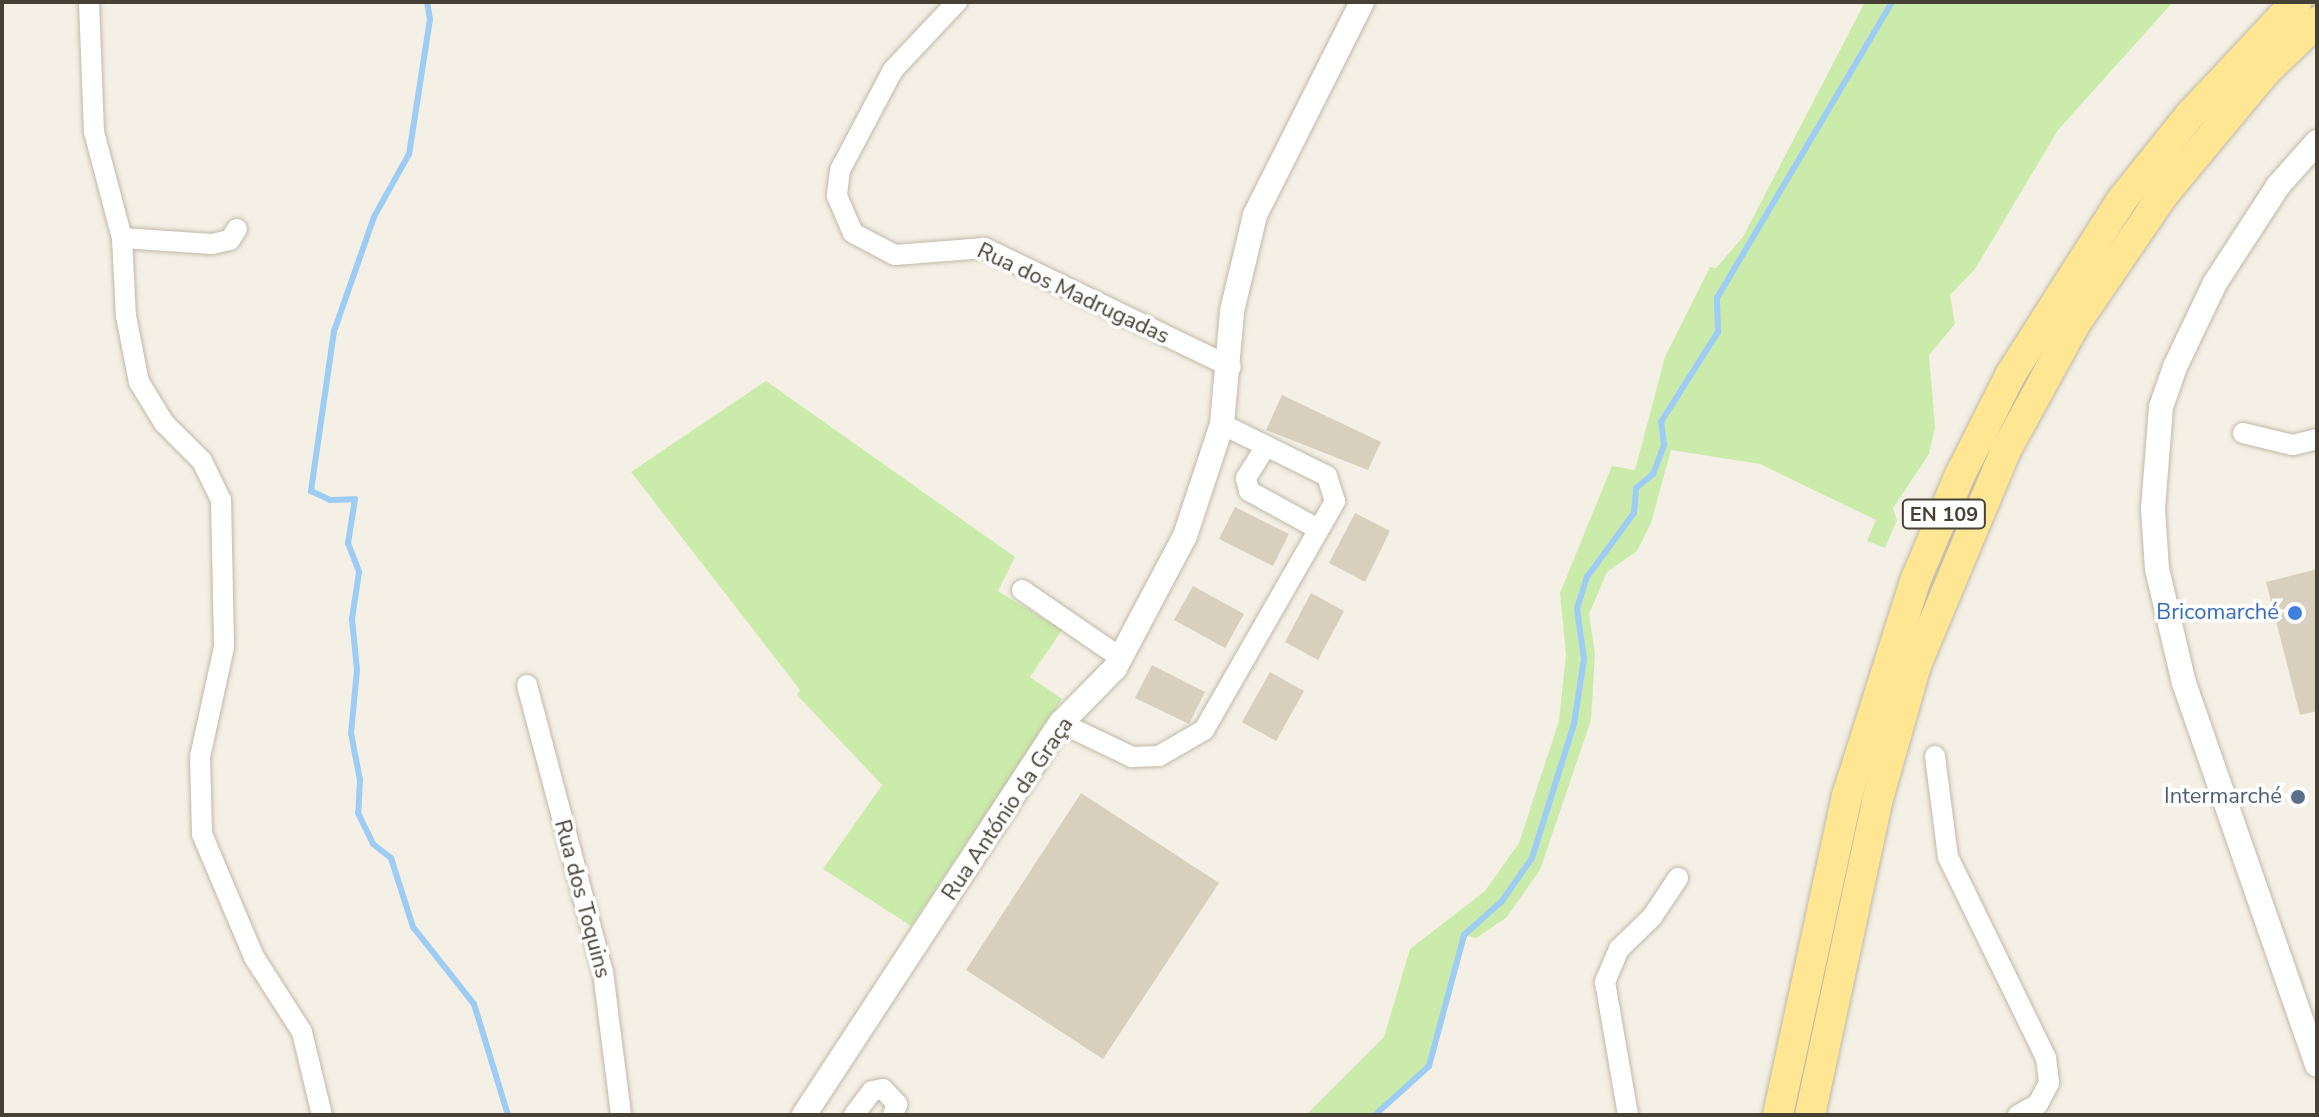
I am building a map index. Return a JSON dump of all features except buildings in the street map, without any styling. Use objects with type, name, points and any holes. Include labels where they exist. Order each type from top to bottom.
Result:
[{"type":"main road","name":"EN 109","points":[[1778,1115],[1847,796],[1916,579],[1960,475],[2011,374],[2122,200],[2191,114],[2296,2]]},
{"type":"main road","name":"EN 109","points":[[1810,1115],[1877,802],[1916,665],[2006,450],[2075,324],[2163,195],[2265,72],[2317,22]]},
{"type":"street","points":[[89,2],[94,132],[122,238],[126,316],[139,382],[164,423],[202,461],[221,500],[224,647],[200,757],[202,834],[254,957],[302,1032],[322,1115]]},
{"type":"street","name":"Rua dos Madrugadas","points":[[957,2],[893,70],[840,170],[837,196],[853,233],[895,255],[985,248],[1231,367]]},
{"type":"street","name":"Rua António da Graça","points":[[804,1115],[1061,723],[1121,658],[1185,536],[1222,424],[1231,367],[1232,311],[1255,215],[1362,2]]},
{"type":"street","points":[[2317,142],[2278,186],[2215,283],[2175,367],[2161,407],[2153,509],[2157,569],[2184,683],[2317,1064]]},
{"type":"street","points":[[122,238],[212,244],[230,240],[237,229]]},
{"type":"street","points":[[1061,723],[1132,757],[1159,756],[1204,730],[1335,501],[1335,486],[1222,424]]},
{"type":"street","points":[[2243,433],[2293,445],[2317,439]]},
{"type":"street","points":[[1266,446],[1246,478],[1249,491],[1318,529]]},
{"type":"street","points":[[1022,590],[1121,658]]},
{"type":"street","name":"Rua dos Toquins","points":[[527,685],[603,972],[621,1115]]},
{"type":"street","points":[[1935,756],[1933,777],[1948,857],[2046,1058],[2049,1083],[2038,1104],[2018,1115]]},
{"type":"street","points":[[1628,1115],[1605,982],[1619,949],[1652,917],[1678,878]]},
{"type":"street","points":[[863,1110],[872,1091],[893,1094],[893,1115]]},
{"type":"green space","points":[[1865,2],[2173,2],[2058,130],[1975,269],[1950,295],[1955,324],[1929,355],[1935,427],[1929,454],[1893,508],[1897,520],[1885,548],[1867,541],[1876,520],[1760,464],[1671,450],[1651,523],[1637,551],[1607,572],[1589,614],[1595,654],[1591,720],[1540,870],[1506,918],[1476,938],[1464,935],[1429,1066],[1378,1115],[1306,1115],[1384,1037],[1410,949],[1485,891],[1519,843],[1559,721],[1566,654],[1560,593],[1612,466],[1635,470],[1665,357],[1710,267],[1716,268],[1743,237]]},
{"type":"green space","points":[[766,381],[1015,557],[998,591],[1062,630],[1030,677],[1062,699],[911,926],[823,869],[882,785],[797,695],[800,690],[631,472]]},
{"type":"waterway","points":[[427,2],[430,19],[409,154],[374,217],[334,331],[311,491],[330,500],[355,499],[348,543],[359,572],[352,619],[357,670],[351,733],[360,780],[358,813],[373,844],[391,858],[413,927],[474,1004],[508,1115]]},
{"type":"waterway","points":[[1375,1115],[1429,1066],[1464,935],[1502,901],[1532,858],[1574,724],[1584,659],[1577,609],[1587,577],[1634,513],[1636,488],[1653,474],[1664,445],[1661,422],[1718,332],[1717,298],[1892,2]]},
{"type":"place","name":"Bricomarché","points":[[2295,613]]},
{"type":"place","name":"Intermarché","points":[[2298,797]]}]
